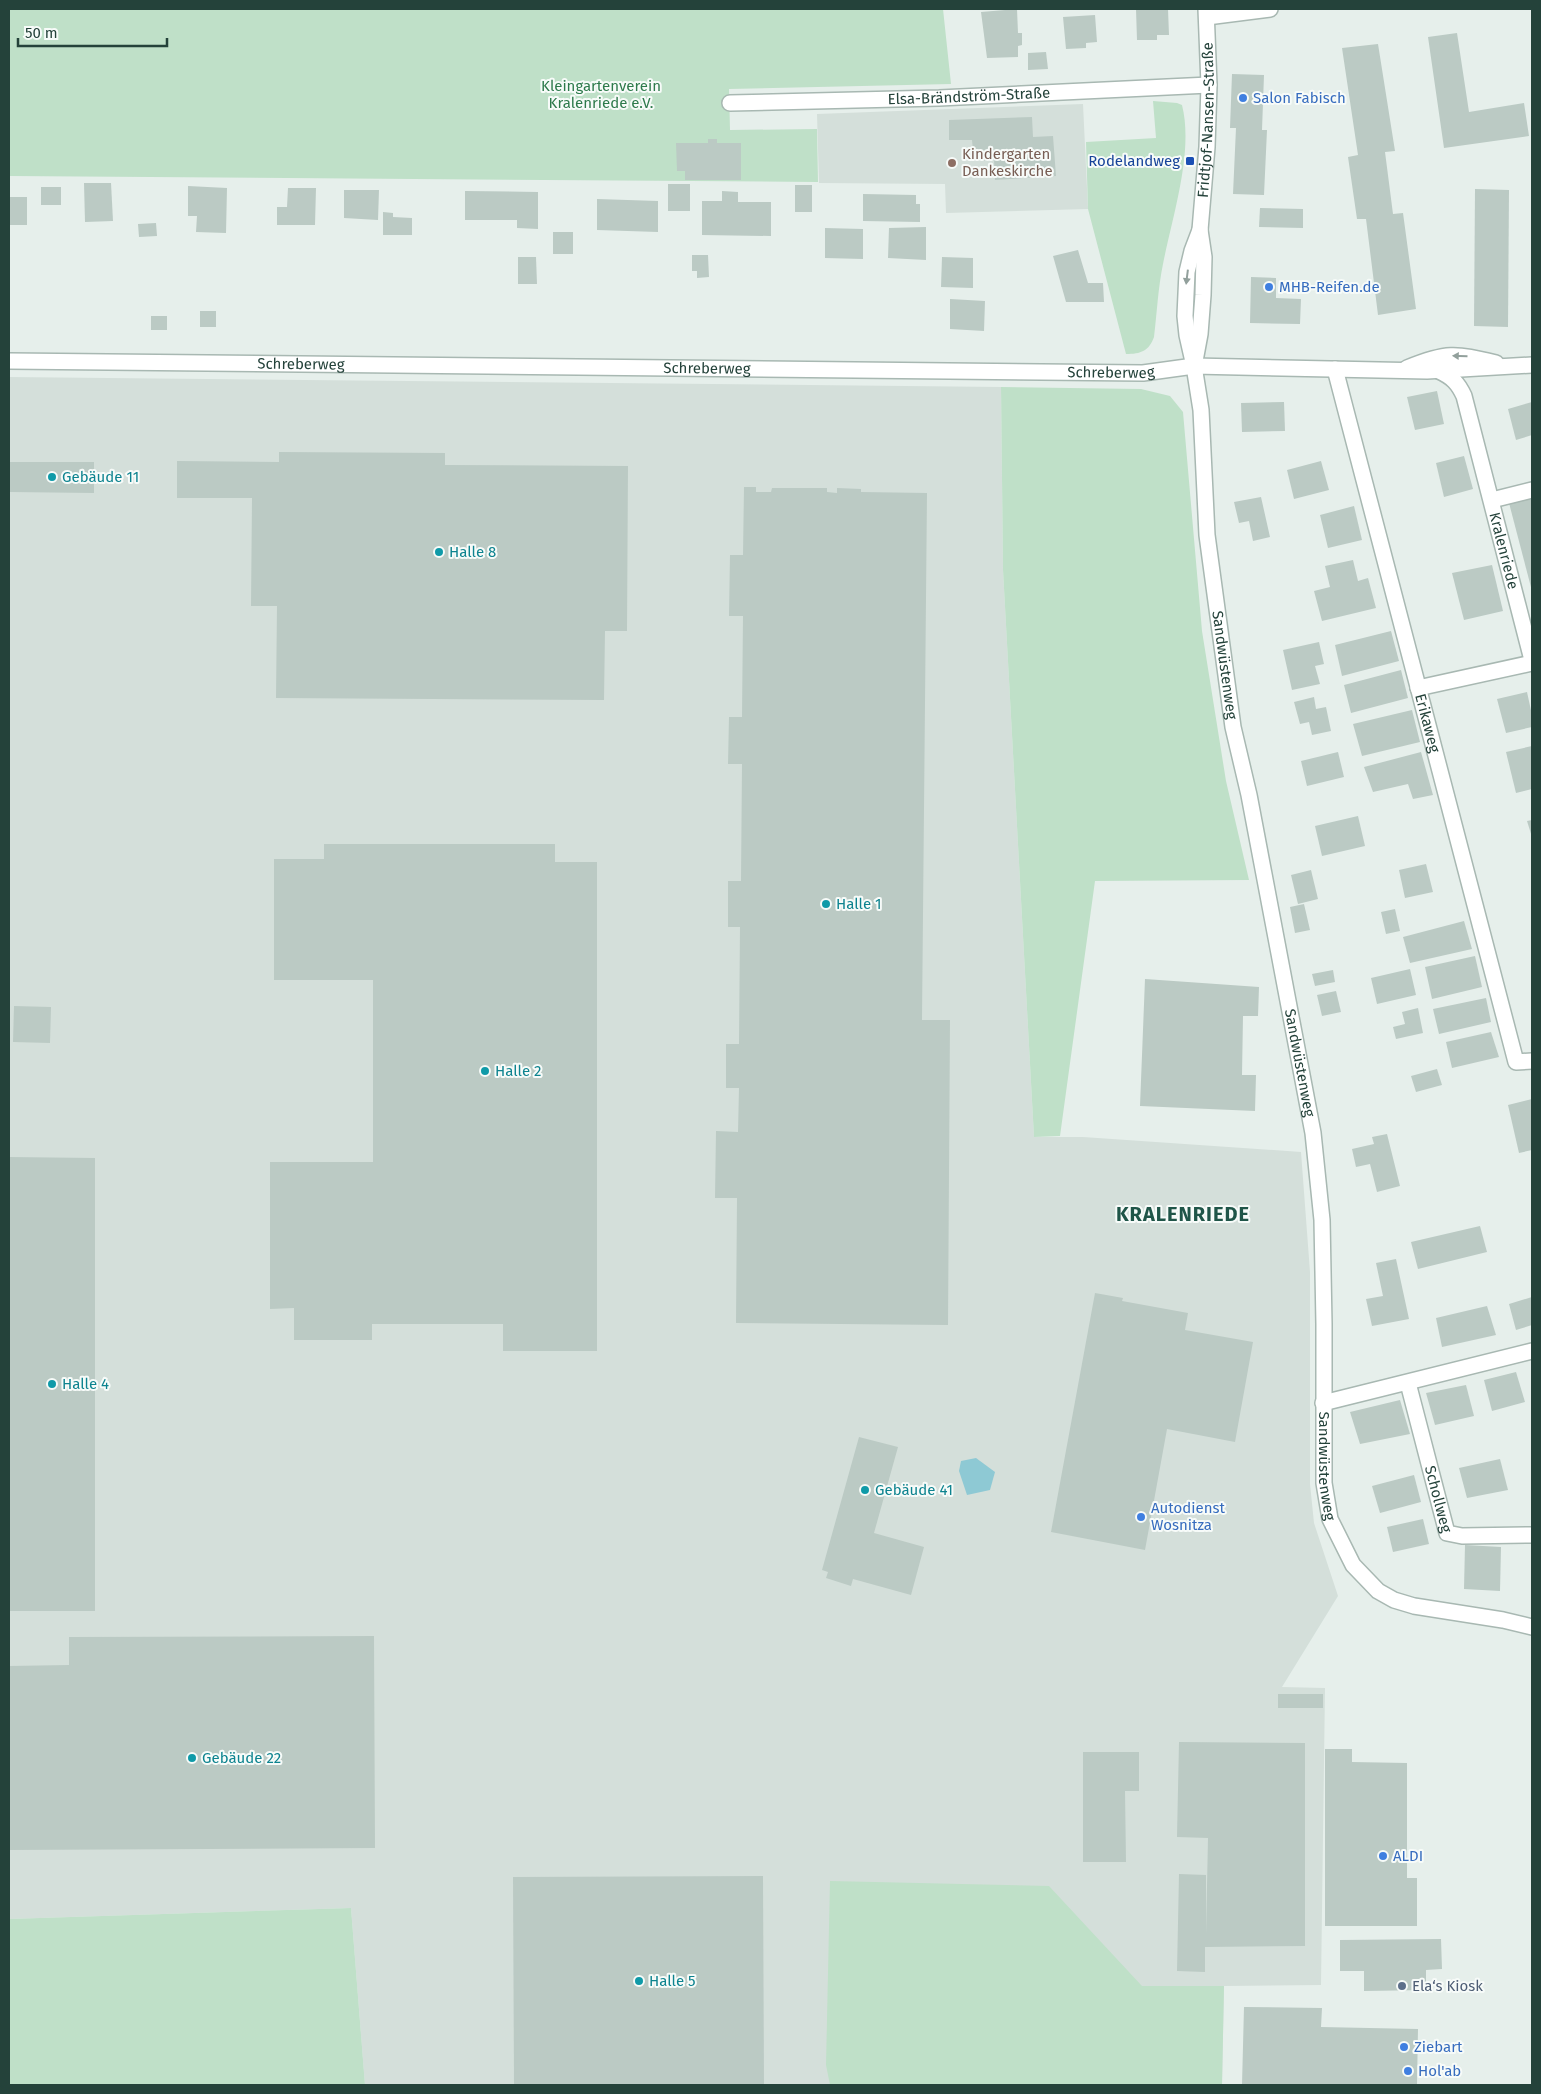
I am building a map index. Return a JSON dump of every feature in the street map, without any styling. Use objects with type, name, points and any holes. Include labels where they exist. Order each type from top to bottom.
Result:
[{"type":"street","points":[[1206,13],[1270,9]]},
{"type":"street","name":"Fridtjof-Nansen-Straße","points":[[1194,366],[1200,334],[1203,295],[1204,257],[1200,230],[1207,147],[1206,13]]},
{"type":"street","name":"Elsa-Brändström-Straße","points":[[730,103],[939,98],[1208,85]]},
{"type":"street","name":"Schreberweg","points":[[1403,370],[1440,356],[1465,355],[1507,366]]},
{"type":"street","name":"Schreberweg","points":[[9,361],[1143,373],[1194,366],[1466,370],[1532,365]]},
{"type":"street","name":"Sandwüstenweg","points":[[1194,366],[1201,410],[1207,535],[1234,727],[1313,1133],[1322,1229],[1324,1483],[1330,1519],[1353,1565],[1378,1591],[1394,1600],[1414,1606],[1503,1620],[1532,1627]]},
{"type":"street","name":"Erikaweg","points":[[1335,369],[1516,1062],[1532,1061]]},
{"type":"street","name":"Kralenriede","points":[[1438,370],[1450,376],[1459,385],[1464,396],[1532,662]]},
{"type":"street","name":"Kralenriede","points":[[1492,500],[1532,490]]},
{"type":"street","points":[[1418,688],[1532,662]]},
{"type":"street","points":[[1323,1403],[1532,1351]]},
{"type":"street","name":"Schollweg","points":[[1408,1383],[1447,1532],[1462,1536],[1532,1535]]},
{"type":"shaded area","name":"Kindergarten Dankeskirche","points":[[1083,104],[1088,209],[946,213],[945,184],[819,183],[817,114]]},
{"type":"shaded area","points":[[9,377],[1001,387],[1003,570],[1034,1137],[1083,1137],[1301,1152],[1310,1272],[1310,1484],[1314,1523],[1338,1596],[1282,1687],[1325,1688],[1321,1985],[1224,1986],[1222,2085],[365,2085],[351,1908],[9,1919]]},
{"type":"green space","name":"Kleingartenverein Kralenriede e.V.","points":[[9,9],[943,9],[951,84],[729,89],[730,130],[817,129],[818,182],[9,176]]},
{"type":"green space","points":[[1153,101],[1182,105],[1185,123],[1184,164],[1161,273],[1154,337],[1150,346],[1144,351],[1126,354],[1088,209],[1086,142],[1156,138]]},
{"type":"green space","points":[[1001,387],[1141,389],[1170,396],[1183,412],[1202,631],[1226,781],[1249,880],[1095,881],[1060,1136],[1034,1137],[1003,570]]},
{"type":"green space","points":[[830,1881],[1049,1886],[1142,1986],[1224,1986],[1222,2085],[830,2085],[826,2065]]},
{"type":"green space","points":[[351,1908],[365,2085],[9,2085],[9,1919]]},
{"type":"water","points":[[976,1458],[995,1472],[990,1490],[967,1495],[959,1471],[961,1461]]},
{"type":"building","points":[[1017,9],[1018,33],[1022,33],[1022,45],[1018,46],[1018,57],[987,58],[981,12]]},
{"type":"building","points":[[1136,9],[1168,9],[1169,35],[1157,35],[1157,40],[1137,40]]},
{"type":"building","points":[[1095,15],[1097,42],[1086,43],[1086,48],[1066,49],[1063,17]]},
{"type":"building","points":[[1457,33],[1469,112],[1524,103],[1529,136],[1444,148],[1428,37]]},
{"type":"building","points":[[1378,44],[1395,151],[1385,152],[1393,214],[1403,213],[1416,309],[1378,315],[1366,219],[1357,219],[1348,157],[1358,155],[1342,48]]},
{"type":"building","points":[[1046,52],[1048,69],[1028,70],[1028,53]]},
{"type":"building","points":[[1232,74],[1264,75],[1262,130],[1267,130],[1264,195],[1233,194],[1236,128],[1230,128]]},
{"type":"building","points":[[1032,117],[1033,137],[1053,136],[1056,176],[995,180],[994,160],[974,161],[972,140],[949,140],[949,120]]},
{"type":"building","points":[[708,139],[717,139],[717,143],[741,143],[741,180],[685,180],[685,171],[677,171],[676,143],[708,143]]},
{"type":"building","points":[[84,183],[111,183],[113,221],[85,222]]},
{"type":"building","points":[[668,184],[690,184],[690,211],[668,211]]},
{"type":"building","points":[[795,185],[812,185],[812,212],[795,212]]},
{"type":"building","points":[[188,186],[227,188],[226,233],[196,232],[197,216],[188,216]]},
{"type":"building","points":[[41,187],[61,187],[61,205],[41,205]]},
{"type":"building","points":[[288,188],[316,188],[315,225],[277,225],[277,207],[287,207]]},
{"type":"building","points":[[1475,189],[1509,190],[1508,327],[1474,326]]},
{"type":"building","points":[[344,190],[379,190],[378,220],[344,218]]},
{"type":"building","points":[[465,191],[538,192],[538,229],[517,228],[517,220],[465,220]]},
{"type":"building","points":[[722,191],[738,192],[738,202],[771,202],[771,236],[702,235],[702,201],[722,201]]},
{"type":"building","points":[[863,194],[916,195],[916,204],[920,204],[920,222],[863,221]]},
{"type":"building","points":[[9,197],[27,197],[27,225],[9,225]]},
{"type":"building","points":[[597,199],[658,201],[658,232],[597,230]]},
{"type":"building","points":[[1260,208],[1303,209],[1303,228],[1259,227]]},
{"type":"building","points":[[383,212],[393,213],[393,217],[412,218],[412,235],[383,235]]},
{"type":"building","points":[[156,223],[157,236],[139,237],[138,224]]},
{"type":"building","points":[[926,227],[926,260],[888,258],[889,228]]},
{"type":"building","points":[[825,228],[863,229],[863,259],[825,258]]},
{"type":"building","points":[[553,232],[573,232],[573,254],[553,254]]},
{"type":"building","points":[[1078,250],[1088,283],[1103,283],[1104,302],[1066,302],[1053,256]]},
{"type":"building","points":[[692,255],[708,255],[709,277],[697,278],[697,271],[692,271]]},
{"type":"building","points":[[518,257],[536,257],[537,284],[518,284]]},
{"type":"building","points":[[942,257],[973,258],[973,288],[941,287]]},
{"type":"building","points":[[1251,277],[1276,278],[1276,298],[1301,299],[1300,324],[1250,323]]},
{"type":"building","points":[[950,299],[985,301],[984,331],[950,329]]},
{"type":"building","points":[[200,311],[216,311],[216,327],[200,327]]},
{"type":"building","points":[[151,316],[167,316],[167,330],[151,330]]},
{"type":"building","points":[[1437,391],[1444,424],[1415,430],[1407,397]]},
{"type":"building","points":[[1284,402],[1285,431],[1242,432],[1241,403]]},
{"type":"building","points":[[1532,402],[1532,435],[1516,440],[1508,409]]},
{"type":"building","name":"Halle 8","points":[[279,452],[445,453],[445,465],[628,466],[627,631],[605,631],[604,700],[276,698],[277,606],[251,606],[252,498],[177,498],[177,461],[279,462]]},
{"type":"building","points":[[1464,456],[1473,489],[1444,497],[1436,463]]},
{"type":"building","points":[[1321,461],[1329,490],[1294,499],[1287,470]]},
{"type":"building","name":"Gebäude 11","points":[[10,462],[94,462],[94,493],[10,492]]},
{"type":"building","name":"Halle 1","points":[[744,487],[756,487],[756,492],[771,492],[772,488],[827,488],[827,492],[837,493],[837,488],[861,489],[861,492],[927,493],[922,1020],[950,1020],[948,1325],[736,1323],[737,1198],[715,1198],[716,1131],[738,1132],[739,1088],[726,1088],[726,1044],[739,1044],[740,927],[728,927],[728,881],[741,881],[742,764],[728,764],[729,717],[742,717],[743,616],[729,616],[730,555],[743,555]]},
{"type":"building","points":[[1261,497],[1270,537],[1253,541],[1249,521],[1239,523],[1234,502]]},
{"type":"building","points":[[1532,497],[1532,591],[1509,503]]},
{"type":"building","points":[[1354,506],[1362,540],[1328,548],[1320,515]]},
{"type":"building","points":[[1353,560],[1358,581],[1368,578],[1376,608],[1322,621],[1314,591],[1330,587],[1325,566]]},
{"type":"building","points":[[1492,565],[1503,611],[1464,620],[1452,573]]},
{"type":"building","points":[[1391,631],[1399,661],[1342,676],[1335,645]]},
{"type":"building","points":[[1319,642],[1324,664],[1315,666],[1320,684],[1292,690],[1283,650]]},
{"type":"building","points":[[1401,670],[1408,698],[1351,713],[1344,685]]},
{"type":"building","points":[[1527,692],[1532,715],[1532,727],[1506,733],[1497,699]]},
{"type":"building","points":[[1314,697],[1316,709],[1326,707],[1331,731],[1312,735],[1309,722],[1300,724],[1294,702]]},
{"type":"building","points":[[1412,710],[1420,742],[1362,756],[1353,724]]},
{"type":"building","points":[[1532,746],[1532,789],[1516,793],[1506,752]]},
{"type":"building","points":[[1338,752],[1344,777],[1307,786],[1301,761]]},
{"type":"building","points":[[1421,752],[1433,795],[1413,799],[1408,784],[1373,792],[1364,767]]},
{"type":"building","points":[[1358,816],[1365,846],[1322,856],[1315,826]]},
{"type":"building","points":[[1532,820],[1532,837],[1527,821]]},
{"type":"building","name":"Halle 2","points":[[324,844],[555,844],[555,862],[597,862],[597,1351],[503,1351],[503,1324],[372,1324],[372,1340],[294,1340],[294,1308],[270,1309],[270,1162],[373,1162],[373,980],[274,980],[274,859],[324,859]]},
{"type":"building","points":[[1426,864],[1433,892],[1405,898],[1399,870]]},
{"type":"building","points":[[1311,870],[1318,899],[1298,904],[1291,875]]},
{"type":"building","points":[[1304,904],[1310,930],[1295,933],[1290,907]]},
{"type":"building","points":[[1395,909],[1400,931],[1386,934],[1381,912]]},
{"type":"building","points":[[1464,921],[1472,949],[1410,963],[1403,937]]},
{"type":"building","points":[[1475,956],[1482,987],[1432,999],[1425,967]]},
{"type":"building","points":[[1410,969],[1416,995],[1377,1004],[1371,978]]},
{"type":"building","points":[[1333,970],[1335,982],[1315,986],[1312,974]]},
{"type":"building","points":[[1145,979],[1259,987],[1258,1016],[1243,1016],[1242,1075],[1256,1075],[1255,1111],[1140,1106]]},
{"type":"building","points":[[1336,991],[1341,1012],[1322,1016],[1317,995]]},
{"type":"building","points":[[1486,998],[1491,1022],[1439,1034],[1433,1009]]},
{"type":"building","points":[[14,1006],[51,1007],[50,1043],[13,1042]]},
{"type":"building","points":[[1418,1008],[1423,1033],[1396,1039],[1393,1027],[1405,1024],[1402,1012]]},
{"type":"building","points":[[1491,1032],[1499,1057],[1452,1068],[1446,1042]]},
{"type":"building","points":[[1437,1069],[1442,1085],[1416,1092],[1411,1076]]},
{"type":"building","points":[[1532,1099],[1532,1150],[1519,1153],[1508,1105]]},
{"type":"building","points":[[1387,1134],[1400,1186],[1377,1192],[1370,1164],[1356,1167],[1352,1149],[1374,1144],[1372,1137]]},
{"type":"building","name":"Halle 4","points":[[9,1157],[95,1158],[95,1611],[9,1611]]},
{"type":"building","points":[[1480,1226],[1487,1252],[1418,1269],[1411,1242]]},
{"type":"building","points":[[1396,1259],[1409,1319],[1372,1326],[1366,1299],[1383,1296],[1376,1263]]},
{"type":"building","points":[[1095,1293],[1123,1298],[1122,1301],[1188,1313],[1185,1330],[1253,1342],[1235,1442],[1167,1429],[1145,1550],[1051,1532]]},
{"type":"building","points":[[1532,1297],[1532,1325],[1516,1330],[1509,1304]]},
{"type":"building","points":[[1487,1306],[1496,1335],[1442,1347],[1436,1318]]},
{"type":"building","points":[[1516,1372],[1525,1402],[1492,1411],[1484,1380]]},
{"type":"building","points":[[1466,1385],[1474,1416],[1435,1425],[1426,1393]]},
{"type":"building","points":[[1400,1400],[1410,1434],[1360,1444],[1350,1412]]},
{"type":"building","name":"Gebäude 41","points":[[859,1437],[898,1447],[874,1533],[924,1547],[911,1595],[853,1579],[851,1586],[826,1578],[828,1572],[822,1570]]},
{"type":"building","points":[[1500,1459],[1508,1490],[1467,1498],[1459,1468]]},
{"type":"building","points":[[1414,1475],[1421,1502],[1380,1513],[1372,1486]]},
{"type":"building","points":[[1423,1519],[1429,1544],[1393,1552],[1387,1527]]},
{"type":"building","points":[[1465,1545],[1501,1547],[1500,1591],[1464,1589]]},
{"type":"building","name":"Gebäude 22","points":[[374,1636],[375,1848],[9,1850],[9,1666],[69,1665],[69,1637]]},
{"type":"building","points":[[1278,1694],[1323,1694],[1323,1708],[1278,1708]]},
{"type":"building","points":[[1179,1742],[1305,1743],[1305,1946],[1205,1947],[1205,1972],[1177,1971],[1179,1874],[1206,1875],[1206,1934],[1208,1838],[1177,1837]]},
{"type":"building","points":[[1325,1749],[1352,1749],[1352,1762],[1407,1763],[1407,1878],[1417,1878],[1417,1926],[1325,1926]]},
{"type":"building","points":[[1083,1752],[1139,1752],[1139,1791],[1125,1791],[1126,1862],[1083,1862]]},
{"type":"building","name":"Halle 5","points":[[763,1876],[764,2085],[514,2085],[513,1877]]},
{"type":"building","points":[[1441,1939],[1442,1969],[1426,1970],[1426,1990],[1364,1991],[1364,1971],[1340,1971],[1340,1940]]},
{"type":"building","points":[[1244,2007],[1322,2008],[1321,2027],[1418,2029],[1417,2085],[1242,2085]]},
{"type":"place","name":"Salon Fabisch","points":[[1243,98]]},
{"type":"place","name":"Rodelandweg","points":[[1190,161]]},
{"type":"place","name":"Kindergarten Dankeskirche","points":[[952,163]]},
{"type":"place","name":"MHB-Reifen.de","points":[[1269,287]]},
{"type":"place","name":"Gebäude 11","points":[[52,477]]},
{"type":"place","name":"Halle 8","points":[[439,552]]},
{"type":"place","name":"Halle 1","points":[[826,904]]},
{"type":"place","name":"Halle 2","points":[[485,1071]]},
{"type":"place","name":"Halle 4","points":[[52,1384]]},
{"type":"place","name":"Gebäude 41","points":[[865,1490]]},
{"type":"place","name":"Autodienst Wosnitza","points":[[1141,1517]]},
{"type":"place","name":"Gebäude 22","points":[[192,1758]]},
{"type":"place","name":"ALDI","points":[[1383,1856]]},
{"type":"place","name":"Halle 5","points":[[639,1981]]},
{"type":"place","name":"Ela‘s Kiosk","points":[[1402,1986]]},
{"type":"place","name":"Ziebart","points":[[1404,2047]]},
{"type":"place","name":"Hol'ab","points":[[1408,2071]]},
{"type":"district","name":"KRALENRIEDE","points":[[1183,1214]]}]
